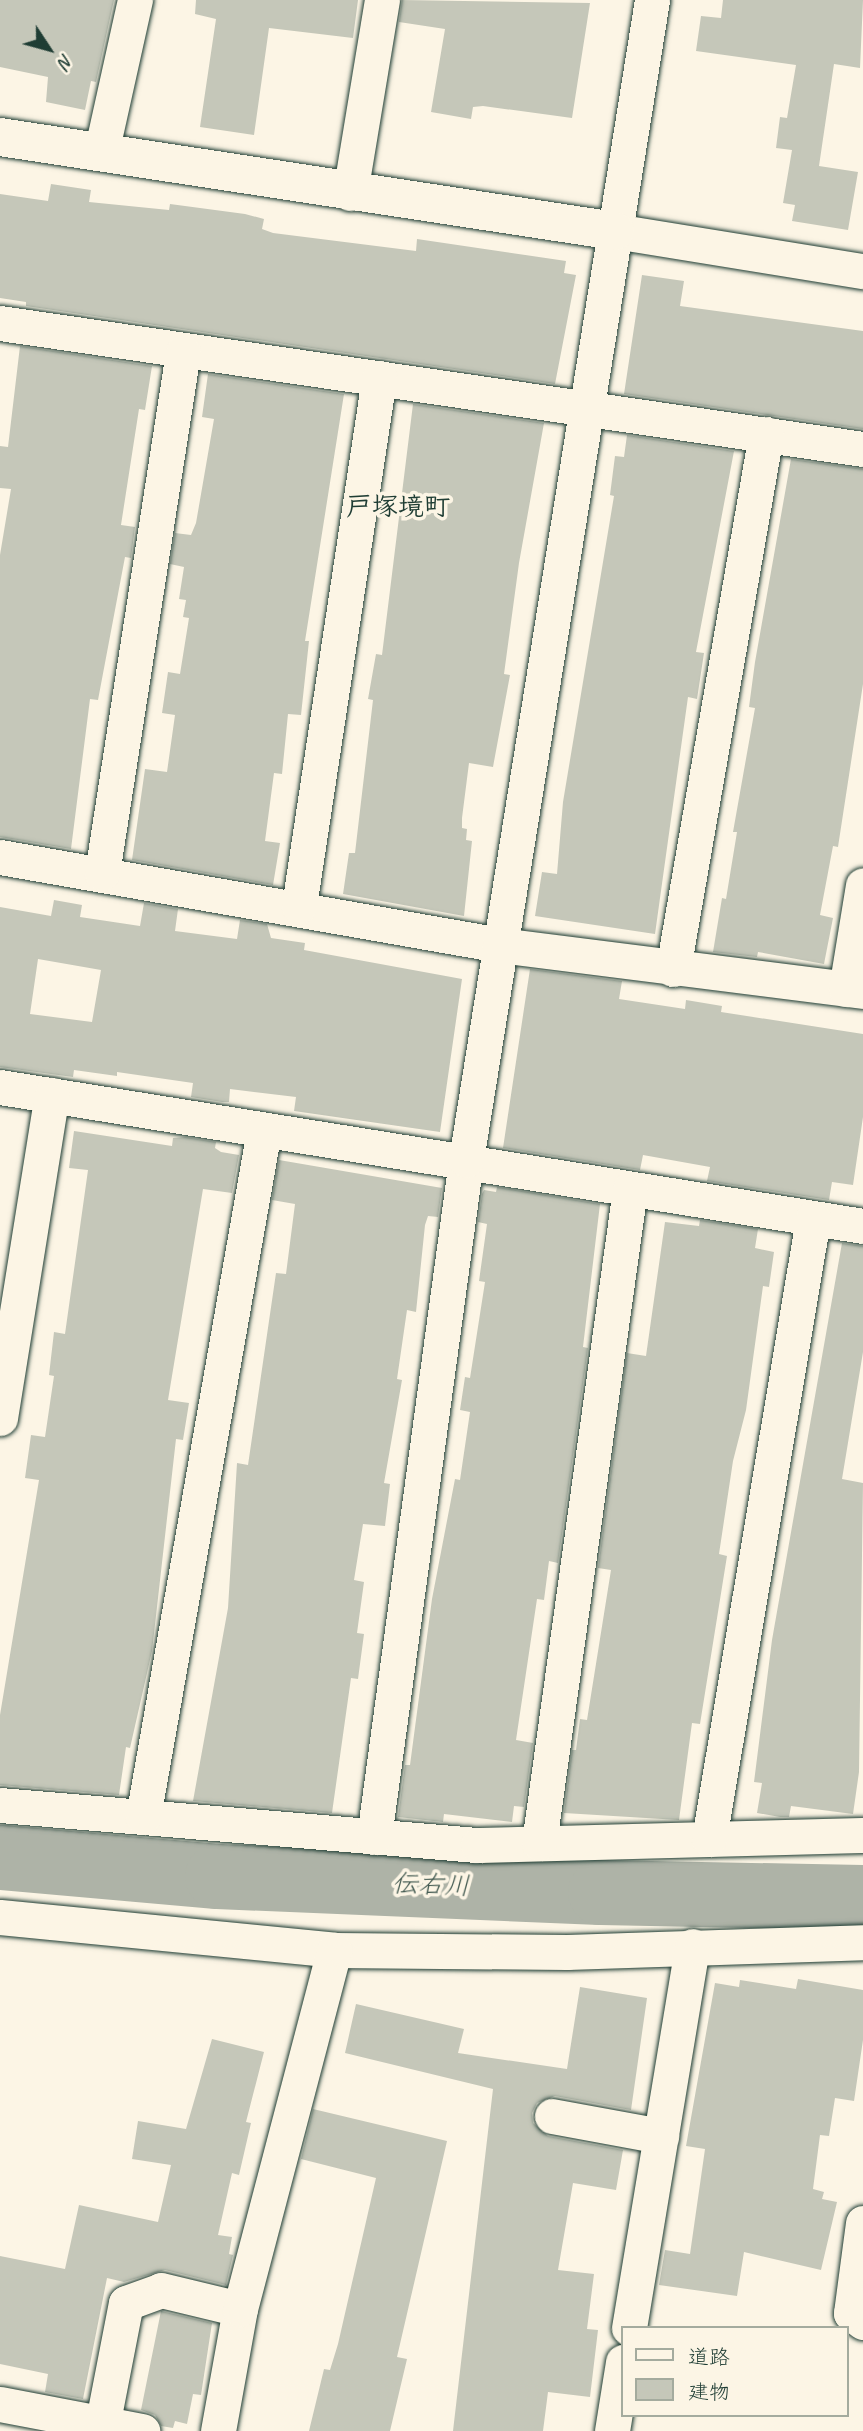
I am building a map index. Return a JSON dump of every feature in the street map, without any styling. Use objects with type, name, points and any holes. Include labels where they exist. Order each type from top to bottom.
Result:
[{"type":"street","points":[[101,153],[135,0]]},
{"type":"street","points":[[350,192],[382,0]]},
{"type":"street","points":[[374,1837],[466,1160],[652,0]]},
{"type":"street","points":[[0,137],[863,271]]},
{"type":"street","points":[[0,323],[183,352],[863,449]]},
{"type":"street","points":[[102,873],[183,352]]},
{"type":"street","points":[[299,906],[379,378]]},
{"type":"street","points":[[673,969],[766,434]]},
{"type":"street","points":[[0,857],[299,906],[500,944],[673,969],[854,990],[863,885]]},
{"type":"street","points":[[0,1087],[863,1226]]},
{"type":"street","points":[[0,1418],[52,1094]]},
{"type":"street","points":[[143,1817],[264,1130]]},
{"type":"street","points":[[539,1843],[631,1189]]},
{"type":"street","points":[[709,1839],[814,1219]]},
{"type":"street","points":[[0,1805],[478,1845],[863,1835]]},
{"type":"street","points":[[0,1917],[334,1950],[567,1952],[863,1942]]},
{"type":"street","points":[[629,2326],[692,1947]]},
{"type":"street","points":[[218,2431],[240,2309],[334,1950]]},
{"type":"street","points":[[552,2116],[661,2136]]},
{"type":"street","points":[[863,2223],[851,2313],[863,2322]]},
{"type":"street","points":[[103,2421],[126,2303],[161,2290],[240,2309]]},
{"type":"street","points":[[612,2431],[622,2368]]},
{"type":"street","points":[[0,2404],[103,2421],[142,2431]]},
{"type":"building","points":[[0,0],[114,0],[96,82],[91,81],[85,110],[46,102],[48,77],[0,67]]},
{"type":"building","points":[[196,0],[358,0],[353,38],[269,28],[254,135],[200,127],[216,19],[195,14]]},
{"type":"building","points":[[402,0],[590,3],[572,118],[483,106],[473,107],[471,119],[431,112],[445,29],[399,22]]},
{"type":"building","points":[[723,0],[863,0],[860,68],[834,64],[819,166],[858,172],[848,230],[792,221],[795,205],[783,203],[792,150],[776,148],[780,117],[787,118],[796,65],[696,51],[701,16],[721,18]]},
{"type":"building","points":[[51,184],[91,190],[89,202],[169,210],[170,204],[245,214],[264,219],[262,229],[273,233],[416,251],[417,239],[566,261],[564,273],[576,275],[555,384],[26,306],[26,302],[0,298],[0,194],[48,201]]},
{"type":"building","points":[[642,275],[684,281],[680,306],[863,331],[863,429],[624,394]]},
{"type":"building","points":[[20,346],[152,366],[145,410],[139,409],[121,525],[135,527],[131,558],[125,557],[98,700],[90,699],[71,849],[0,837],[0,555],[11,489],[0,488],[0,446],[8,447]]},
{"type":"building","points":[[208,374],[344,394],[305,641],[309,641],[301,715],[288,714],[282,774],[274,773],[265,841],[280,843],[273,885],[132,860],[145,769],[167,772],[175,715],[162,713],[168,672],[180,674],[189,618],[183,617],[186,600],[179,599],[184,567],[170,564],[175,533],[191,535],[196,523],[214,419],[202,417]]},
{"type":"building","points":[[413,404],[544,423],[519,563],[504,674],[510,675],[493,767],[469,763],[462,828],[467,829],[466,840],[472,841],[464,916],[343,894],[349,853],[355,853],[373,700],[368,699],[376,654],[382,655]]},
{"type":"building","points":[[627,435],[734,451],[696,652],[704,653],[697,699],[688,697],[655,934],[535,916],[542,872],[557,874],[563,802],[614,496],[610,495],[615,456],[624,457]]},
{"type":"building","points":[[791,459],[863,469],[863,684],[838,847],[833,846],[820,915],[833,918],[824,964],[758,952],[757,957],[713,952],[722,898],[726,899],[737,832],[733,832],[755,708],[749,707],[755,662]]},
{"type":"building","points":[[54,900],[82,905],[80,917],[140,926],[144,903],[178,909],[175,931],[237,939],[240,920],[267,924],[271,938],[305,943],[304,950],[462,979],[440,1132],[294,1111],[296,1097],[230,1089],[229,1102],[222,1102],[191,1097],[193,1083],[117,1072],[117,1076],[74,1070],[73,1077],[0,1067],[0,907],[51,916]],"holes":[[[38,959],[101,970],[92,1022],[30,1014]]]},
{"type":"building","points":[[530,969],[622,981],[619,999],[685,1009],[686,1000],[722,1006],[721,1012],[863,1034],[863,1117],[853,1185],[832,1182],[829,1200],[707,1181],[710,1167],[643,1155],[640,1170],[503,1148]]},
{"type":"building","points":[[74,1131],[172,1146],[173,1138],[185,1137],[216,1142],[215,1148],[221,1152],[239,1155],[232,1193],[203,1189],[168,1400],[189,1403],[183,1440],[176,1439],[152,1651],[130,1748],[126,1747],[119,1795],[0,1785],[0,1715],[39,1480],[25,1478],[31,1435],[45,1437],[54,1376],[49,1375],[54,1332],[65,1334],[88,1170],[69,1168]]},
{"type":"building","points":[[279,1160],[442,1188],[438,1217],[428,1216],[425,1225],[416,1312],[407,1310],[397,1379],[402,1380],[384,1483],[390,1484],[385,1526],[363,1524],[354,1580],[364,1582],[357,1633],[364,1634],[358,1679],[351,1678],[332,1813],[193,1801],[228,1608],[237,1463],[248,1465],[276,1273],[286,1274],[295,1204],[272,1200]]},
{"type":"building","points":[[497,1187],[600,1204],[583,1347],[588,1348],[558,1563],[549,1561],[544,1600],[537,1599],[516,1740],[533,1743],[524,1807],[514,1806],[512,1822],[444,1814],[443,1822],[398,1817],[405,1765],[410,1765],[432,1599],[455,1479],[460,1480],[470,1412],[460,1410],[465,1377],[470,1378],[485,1282],[479,1281],[487,1224],[478,1222],[482,1194],[484,1190],[496,1192]]},
{"type":"building","points":[[700,1220],[758,1229],[755,1248],[774,1252],[769,1287],[763,1286],[746,1410],[733,1461],[719,1554],[727,1556],[700,1724],[692,1723],[679,1820],[564,1813],[572,1750],[576,1750],[580,1719],[587,1720],[611,1570],[598,1568],[627,1353],[646,1356],[665,1222],[699,1226]]},
{"type":"building","points":[[842,1243],[863,1246],[863,1352],[842,1479],[863,1483],[859,1772],[853,1814],[791,1806],[789,1817],[780,1817],[757,1813],[762,1783],[754,1782],[772,1640]]},
{"type":"building","points":[[798,1979],[863,1990],[863,2040],[854,2101],[835,2098],[829,2136],[820,2135],[813,2189],[824,2192],[822,2199],[837,2202],[821,2270],[744,2252],[737,2296],[659,2285],[665,2250],[690,2254],[705,2149],[686,2146],[715,1983],[739,1987],[740,1980],[796,1989]]},
{"type":"building","points":[[580,1987],[647,1998],[631,2110],[555,2096],[537,2103],[532,2113],[533,2123],[548,2136],[623,2150],[616,2190],[573,2183],[558,2270],[594,2274],[587,2329],[598,2330],[590,2397],[548,2392],[543,2431],[453,2431],[493,2089],[345,2053],[356,2004],[464,2029],[458,2053],[567,2069]]},
{"type":"building","points":[[212,2039],[264,2052],[246,2122],[251,2123],[239,2175],[232,2173],[218,2235],[232,2237],[229,2254],[233,2255],[226,2285],[165,2270],[124,2282],[107,2278],[83,2399],[45,2392],[48,2374],[0,2364],[0,2256],[65,2269],[79,2205],[158,2222],[171,2165],[132,2159],[138,2121],[186,2129]]},
{"type":"building","points":[[313,2109],[447,2141],[397,2357],[407,2359],[390,2431],[309,2431],[324,2369],[330,2370],[338,2344],[376,2178],[301,2159]]},
{"type":"building","points":[[161,2311],[212,2323],[201,2395],[193,2394],[187,2424],[175,2421],[173,2428],[161,2426],[155,2415],[141,2410]]},
{"type":"waterway","name":"伝右川","points":[[0,1857],[217,1876],[600,1892],[863,1897]]},
{"type":"district","name":"戸塚境町","points":[[398,507]]}]
